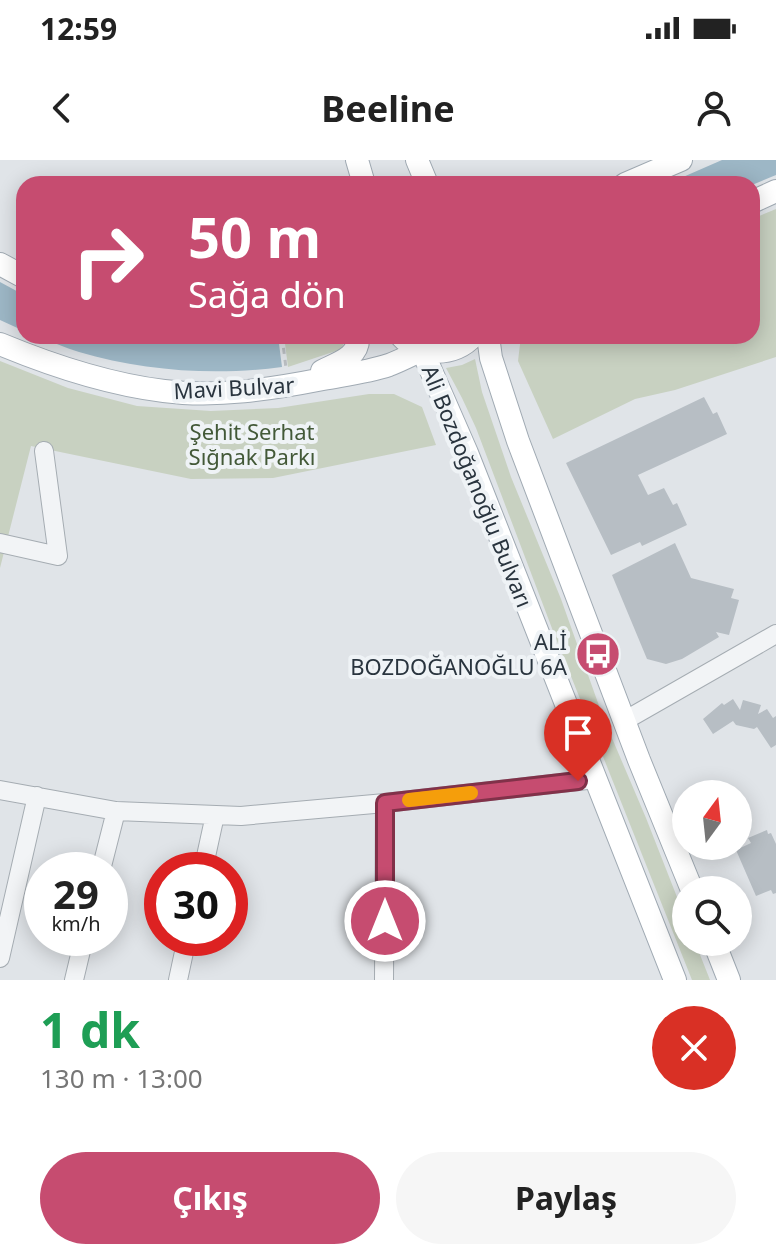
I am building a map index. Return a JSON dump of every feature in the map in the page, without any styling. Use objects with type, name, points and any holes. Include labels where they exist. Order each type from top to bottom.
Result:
[{"type":"main road","points":[[644,176],[681,160]]},
{"type":"main road","name":"Mavi Bulvar","points":[[0,344],[71,372],[123,385],[167,392],[217,393],[287,379],[388,366],[422,350],[439,352],[464,344]]},
{"type":"main road","points":[[287,379],[351,357],[358,344]]},
{"type":"main road","points":[[411,344],[422,350]]},
{"type":"main road","points":[[489,344],[518,441],[686,876]]},
{"type":"main road","name":"Ali Bozdoğanoğlu Bulvarı","points":[[422,350],[467,453],[675,980]]},
{"type":"main road","points":[[720,956],[729,980]]},
{"type":"street","points":[[0,543],[58,556],[44,451]]},
{"type":"street","points":[[624,721],[776,634]]},
{"type":"street","points":[[0,790],[116,811],[241,816],[596,779]]},
{"type":"street","points":[[0,958],[37,796]]},
{"type":"street","points":[[384,980],[385,803]]},
{"type":"street","points":[[106,852],[116,811]]},
{"type":"street","points":[[207,852],[215,815]]},
{"type":"street","points":[[74,980],[80,956]]},
{"type":"street","points":[[178,980],[183,956]]},
{"type":"path","points":[[283,344],[287,379]]},
{"type":"green space","points":[[776,209],[776,357],[675,390],[635,399],[553,439],[518,361],[520,344],[760,344],[760,216]]},
{"type":"green space","points":[[285,344],[344,344],[339,350],[288,367]]},
{"type":"green space","points":[[475,359],[482,392],[511,477],[561,599],[603,717],[672,884],[672,930],[476,428],[446,368]]},
{"type":"green space","name":"Şehit Serhat Sığnak Parkı","points":[[0,361],[68,388],[137,406],[211,411],[278,408],[369,394],[394,394],[422,407],[436,445],[273,478],[191,479],[31,446],[0,568]]},
{"type":"green space","points":[[682,956],[701,956],[710,980],[692,980]]},
{"type":"water","points":[[722,160],[776,160],[776,175],[760,182],[760,176],[685,176]]},
{"type":"water","points":[[0,282],[16,291],[16,327],[0,320]]},
{"type":"water","points":[[58,344],[279,344],[282,367],[231,371],[179,370],[128,364]]},
{"type":"building","points":[[704,397],[713,414],[717,412],[727,434],[638,475],[648,495],[664,488],[673,505],[677,503],[687,525],[642,546],[640,542],[611,555],[566,463]]},
{"type":"building","points":[[675,543],[691,578],[734,589],[731,598],[739,600],[729,635],[716,632],[719,637],[682,659],[666,664],[647,659],[612,575]]},
{"type":"building","points":[[733,699],[740,710],[743,700],[761,705],[758,714],[767,709],[773,718],[776,716],[776,745],[771,748],[757,727],[736,725],[733,721],[713,734],[703,719],[722,703],[724,705]]},
{"type":"building","points":[[767,830],[776,844],[776,893],[773,894],[771,890],[756,896],[752,876],[747,876],[740,860],[752,860],[752,836]]},
{"type":"slow traffic","points":[[409,800],[471,793]]},
{"type":"place","name":"ALİ BOZDOĞANOĞLU 6A","points":[[598,654]]},
{"type":"route","points":[[385,921],[385,803],[578,781]]}]
